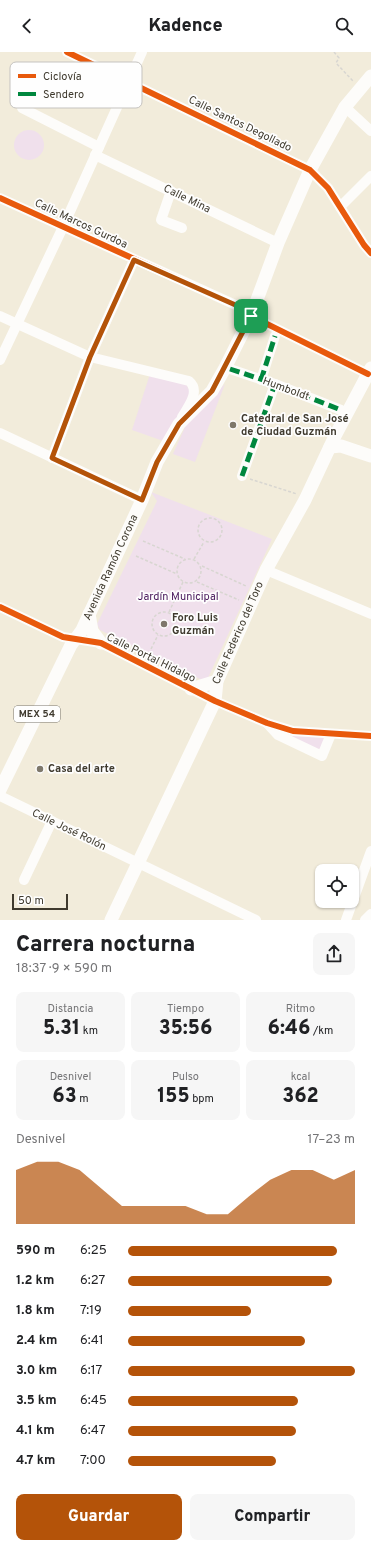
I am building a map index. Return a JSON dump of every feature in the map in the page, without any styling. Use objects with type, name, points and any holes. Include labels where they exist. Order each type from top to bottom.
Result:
[{"type":"main road","name":"Avenida Ramón Corona","points":[[76,638],[82,630],[142,500],[157,462],[179,424],[212,391],[251,316],[278,242],[310,170],[345,106],[371,76]]},
{"type":"main road","name":"Calle Federico del Toro","points":[[111,920],[215,701],[217,681],[266,570],[305,500],[332,442],[369,371]]},
{"type":"main road","points":[[332,442],[371,447]]},
{"type":"main road","points":[[332,442],[371,456]]},
{"type":"main road","points":[[89,614],[92,631],[101,643]]},
{"type":"main road","name":"MEX 54","points":[[0,790],[71,645],[76,638]]},
{"type":"main road","points":[[191,689],[217,681]]},
{"type":"street","name":"Calle Santos Degollado","points":[[67,52],[88,62]]},
{"type":"street","points":[[138,62],[142,52]]},
{"type":"street","name":"Calle Santos Degollado","points":[[142,87],[310,170],[328,188],[364,245],[371,253]]},
{"type":"street","points":[[345,106],[371,131]]},
{"type":"street","name":"Calle Mina","points":[[22,108],[171,191],[278,242]]},
{"type":"street","points":[[0,360],[63,227],[117,108]]},
{"type":"street","points":[[340,207],[371,176]]},
{"type":"street","points":[[171,191],[161,220],[182,228]]},
{"type":"street","name":"Calle Marcos Gurdoa","points":[[0,198],[240,307],[251,316],[369,371]]},
{"type":"street","points":[[52,458],[90,357],[134,260]]},
{"type":"street","points":[[0,316],[90,357],[186,380],[191,383],[194,388],[194,396],[179,424]]},
{"type":"street","points":[[261,380],[275,336]]},
{"type":"street","name":"Humboldt","points":[[230,369],[275,384],[341,410]]},
{"type":"street","points":[[242,476],[275,384]]},
{"type":"street","points":[[0,433],[142,500]]},
{"type":"street","points":[[266,570],[371,614]]},
{"type":"street","name":"Calle Portal Hidalgo","points":[[0,607],[63,637],[101,643],[215,701],[267,723]]},
{"type":"street","points":[[267,723],[293,731],[371,736]]},
{"type":"street","points":[[267,723],[278,735],[322,756],[331,734]]},
{"type":"street","name":"Calle José Rolón","points":[[0,796],[256,920]]},
{"type":"street","points":[[24,880],[52,821]]},
{"type":"street","points":[[346,920],[371,851]]},
{"type":"street","points":[[365,920],[371,914]]},
{"type":"path","points":[[334,52],[339,58],[336,63],[360,88]]},
{"type":"path","points":[[242,476],[301,495]]},
{"type":"path","points":[[207,518],[216,518],[221,524],[221,536],[212,543],[204,541],[201,539],[198,531],[200,523],[207,518]]},
{"type":"path","points":[[143,541],[185,559],[194,559],[201,566],[246,586]]},
{"type":"path","points":[[194,559],[204,541]]},
{"type":"path","points":[[136,556],[177,574],[183,582],[196,582],[239,600]]},
{"type":"path","points":[[177,574],[177,567],[179,563],[185,559]]},
{"type":"path","points":[[196,582],[201,576],[201,566]]},
{"type":"path","points":[[168,612],[183,582]]},
{"type":"path","points":[[160,612],[168,612],[176,621],[175,629],[169,635],[158,635],[152,629],[152,620],[156,614],[160,612]]},
{"type":"path","points":[[151,649],[158,635]]},
{"type":"green space","points":[[29,130],[40,134],[44,145],[40,156],[29,160],[18,156],[14,145],[18,134]]},
{"type":"green space","points":[[150,374],[186,384],[191,393],[166,442],[132,430]]},
{"type":"green space","points":[[225,384],[195,462],[173,454],[186,425]]},
{"type":"green space","name":"Jardín Municipal","points":[[151,492],[272,539],[208,678],[202,680],[100,630],[97,624],[157,501]]},
{"type":"green space","points":[[292,733],[327,738],[321,752],[290,738]]},
{"type":"marked path","points":[[261,380],[275,336]]},
{"type":"marked path","points":[[230,369],[275,384],[341,410]]},
{"type":"marked path","points":[[242,476],[275,384]]},
{"type":"cycle path","points":[[67,52],[88,62]]},
{"type":"cycle path","points":[[142,88],[310,170],[328,188],[364,245],[371,253]]},
{"type":"cycle path","points":[[0,198],[240,307],[251,316],[368,374]]},
{"type":"cycle path","points":[[0,607],[63,637],[101,643],[215,701],[267,723],[293,731],[371,736]]},
{"type":"place","name":"Catedral de San José de Ciudad Guzmán","points":[[233,425]]},
{"type":"place","name":"Foro Luis Guzmán","points":[[164,624]]},
{"type":"place","name":"Casa del arte","points":[[40,769]]},
{"type":"route","points":[[134,260],[240,307],[251,316],[212,391],[179,424],[157,462],[142,500],[52,458],[90,357],[134,260]]}]
